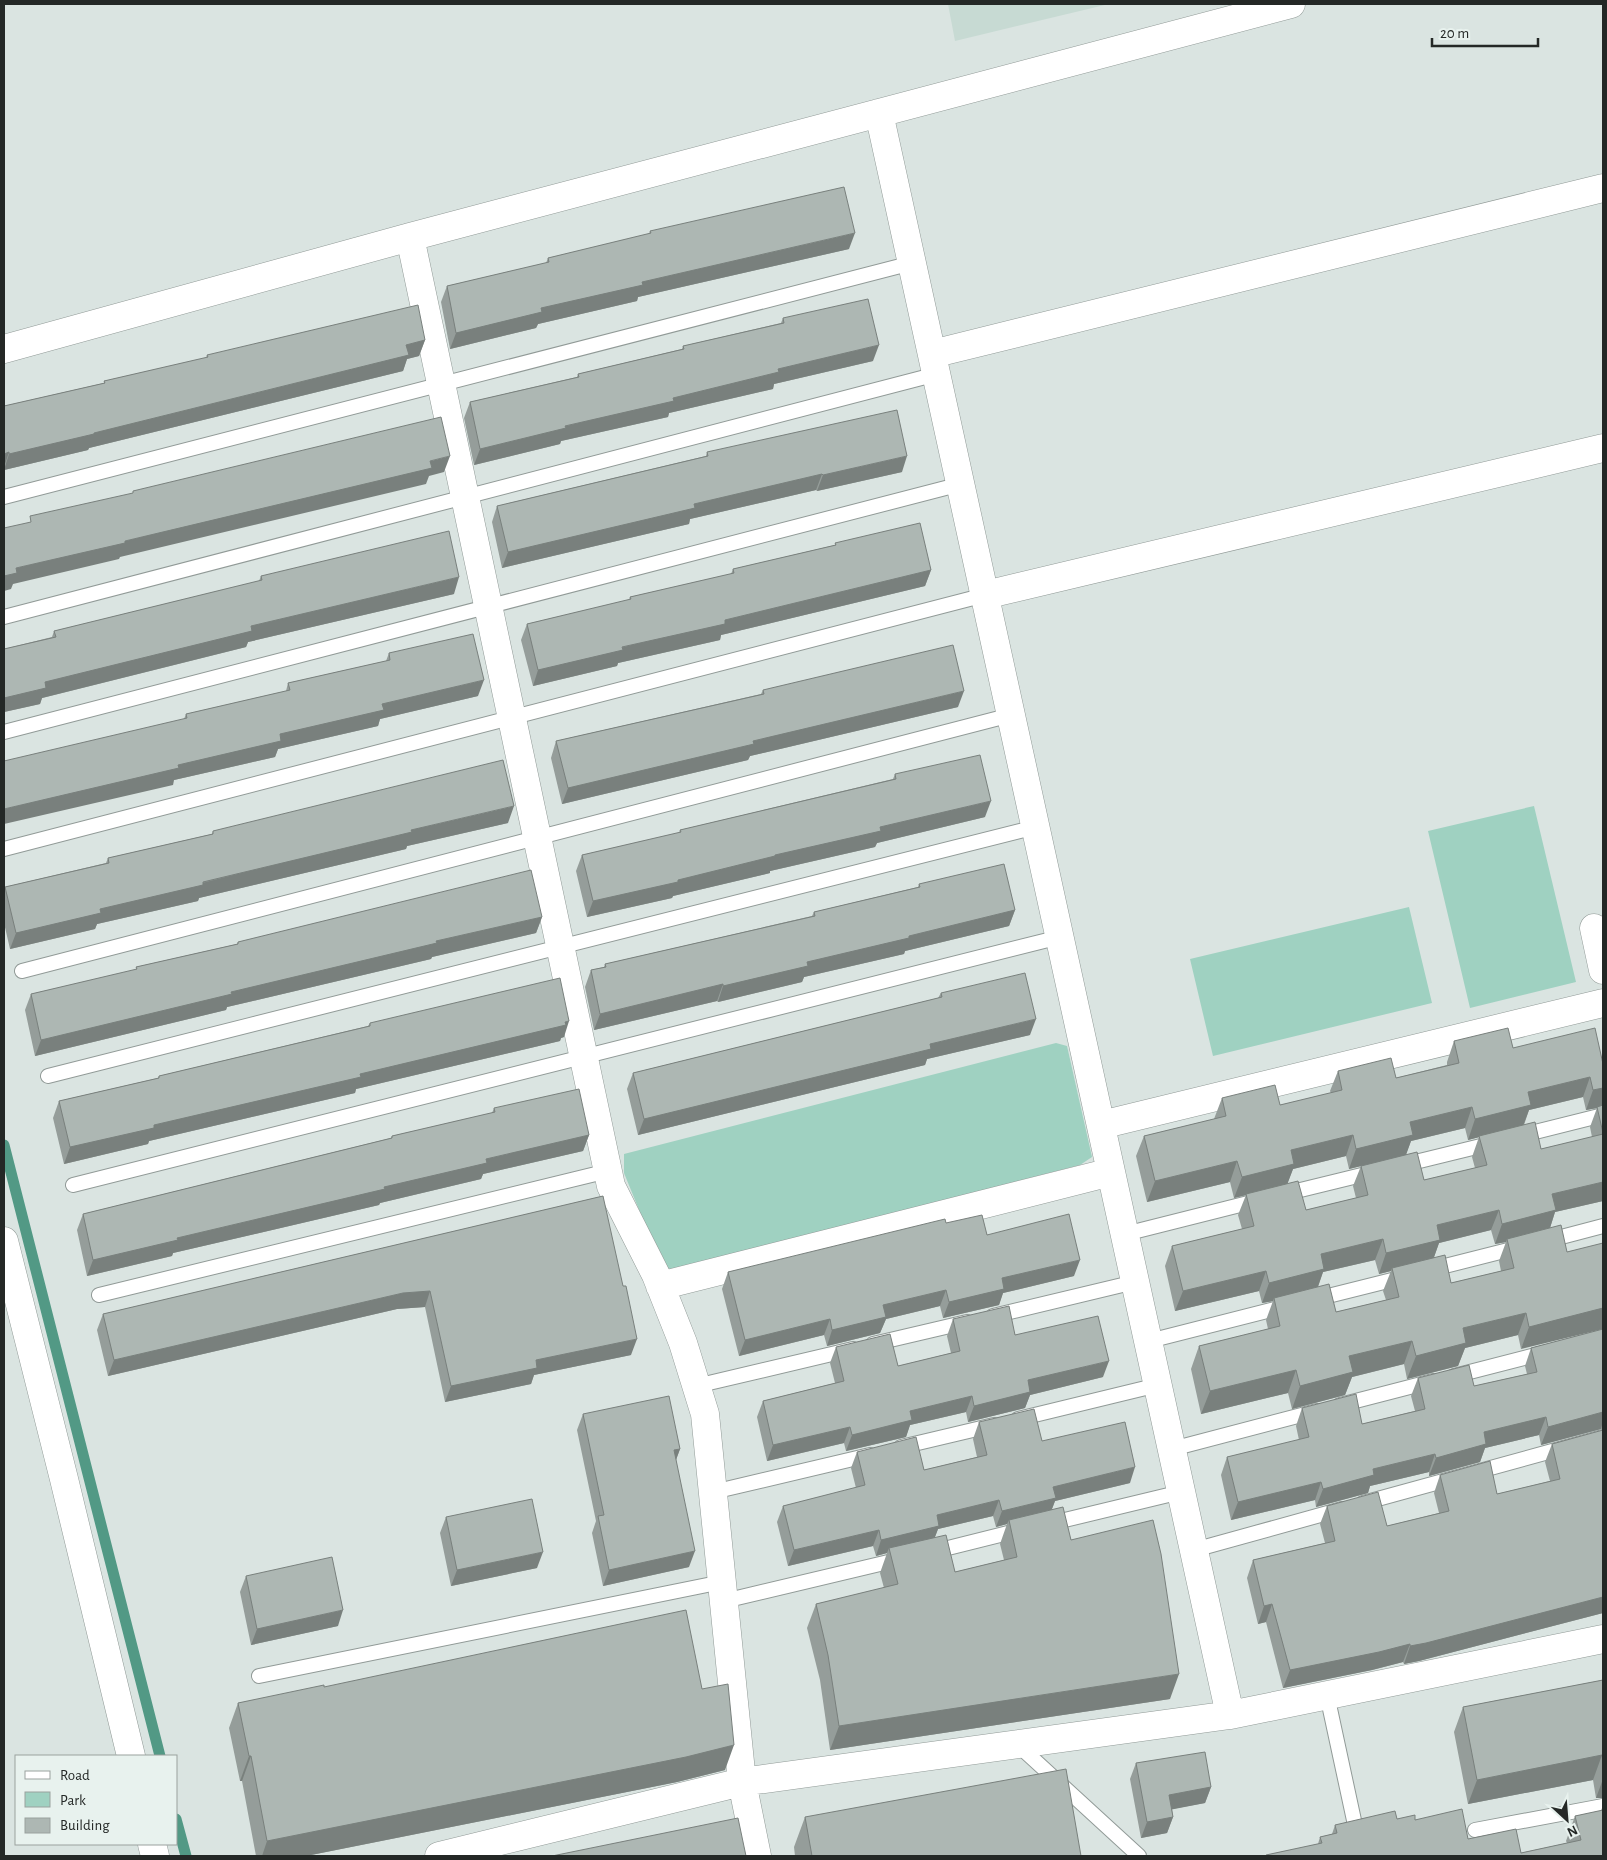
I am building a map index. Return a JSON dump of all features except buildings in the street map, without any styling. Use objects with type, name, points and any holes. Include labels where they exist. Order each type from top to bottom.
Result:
[{"type":"street","points":[[4,349],[410,237],[1291,4]]},
{"type":"street","points":[[879,113],[1230,1715]]},
{"type":"street","points":[[935,364],[1603,188]]},
{"type":"street","points":[[410,237],[611,1186],[660,1286],[683,1343],[705,1414],[742,1782],[757,1856]]},
{"type":"street","points":[[985,595],[1603,448]]},
{"type":"street","points":[[1599,927],[1603,970]]},
{"type":"street","points":[[1101,1125],[1603,1003]]},
{"type":"street","points":[[660,1286],[1111,1172]]},
{"type":"street","points":[[4,1241],[64,1478],[131,1755]]},
{"type":"street","points":[[439,1856],[742,1782],[1230,1715],[1603,1639]]},
{"type":"lane","points":[[4,497],[912,263]]},
{"type":"lane","points":[[4,617],[465,496],[935,364]]},
{"type":"lane","points":[[4,732],[961,484]]},
{"type":"lane","points":[[4,849],[985,595]]},
{"type":"lane","points":[[22,970],[1011,715]]},
{"type":"lane","points":[[48,1076],[1036,827]]},
{"type":"lane","points":[[73,1186],[1060,937]]},
{"type":"lane","points":[[1125,1234],[1603,1116]]},
{"type":"lane","points":[[98,1295],[608,1171]]},
{"type":"lane","points":[[1148,1341],[1603,1226]]},
{"type":"lane","points":[[696,1386],[1136,1282]]},
{"type":"lane","points":[[1172,1448],[1565,1347]]},
{"type":"lane","points":[[713,1492],[1158,1386]]},
{"type":"lane","points":[[1194,1550],[1603,1437]]},
{"type":"lane","points":[[259,1676],[723,1592],[1034,1527],[1181,1492]]},
{"type":"lane","points":[[1327,1696],[1355,1825]]},
{"type":"lane","points":[[1018,1744],[1139,1856]]},
{"type":"lane","points":[[1475,1830],[1603,1806]]},
{"type":"shaded area","points":[[948,4],[1109,4],[955,41]]},
{"type":"green space","points":[[1534,806],[1576,982],[1470,1008],[1428,831]]},
{"type":"green space","points":[[1409,907],[1432,1003],[1213,1056],[1190,959]]},
{"type":"green space","points":[[1056,1043],[1067,1046],[1092,1157],[1080,1165],[673,1270],[662,1266],[624,1173],[624,1154]]},
{"type":"waterway","points":[[4,1145],[160,1755]]},
{"type":"waterway","points":[[178,1826],[186,1856]]}]
